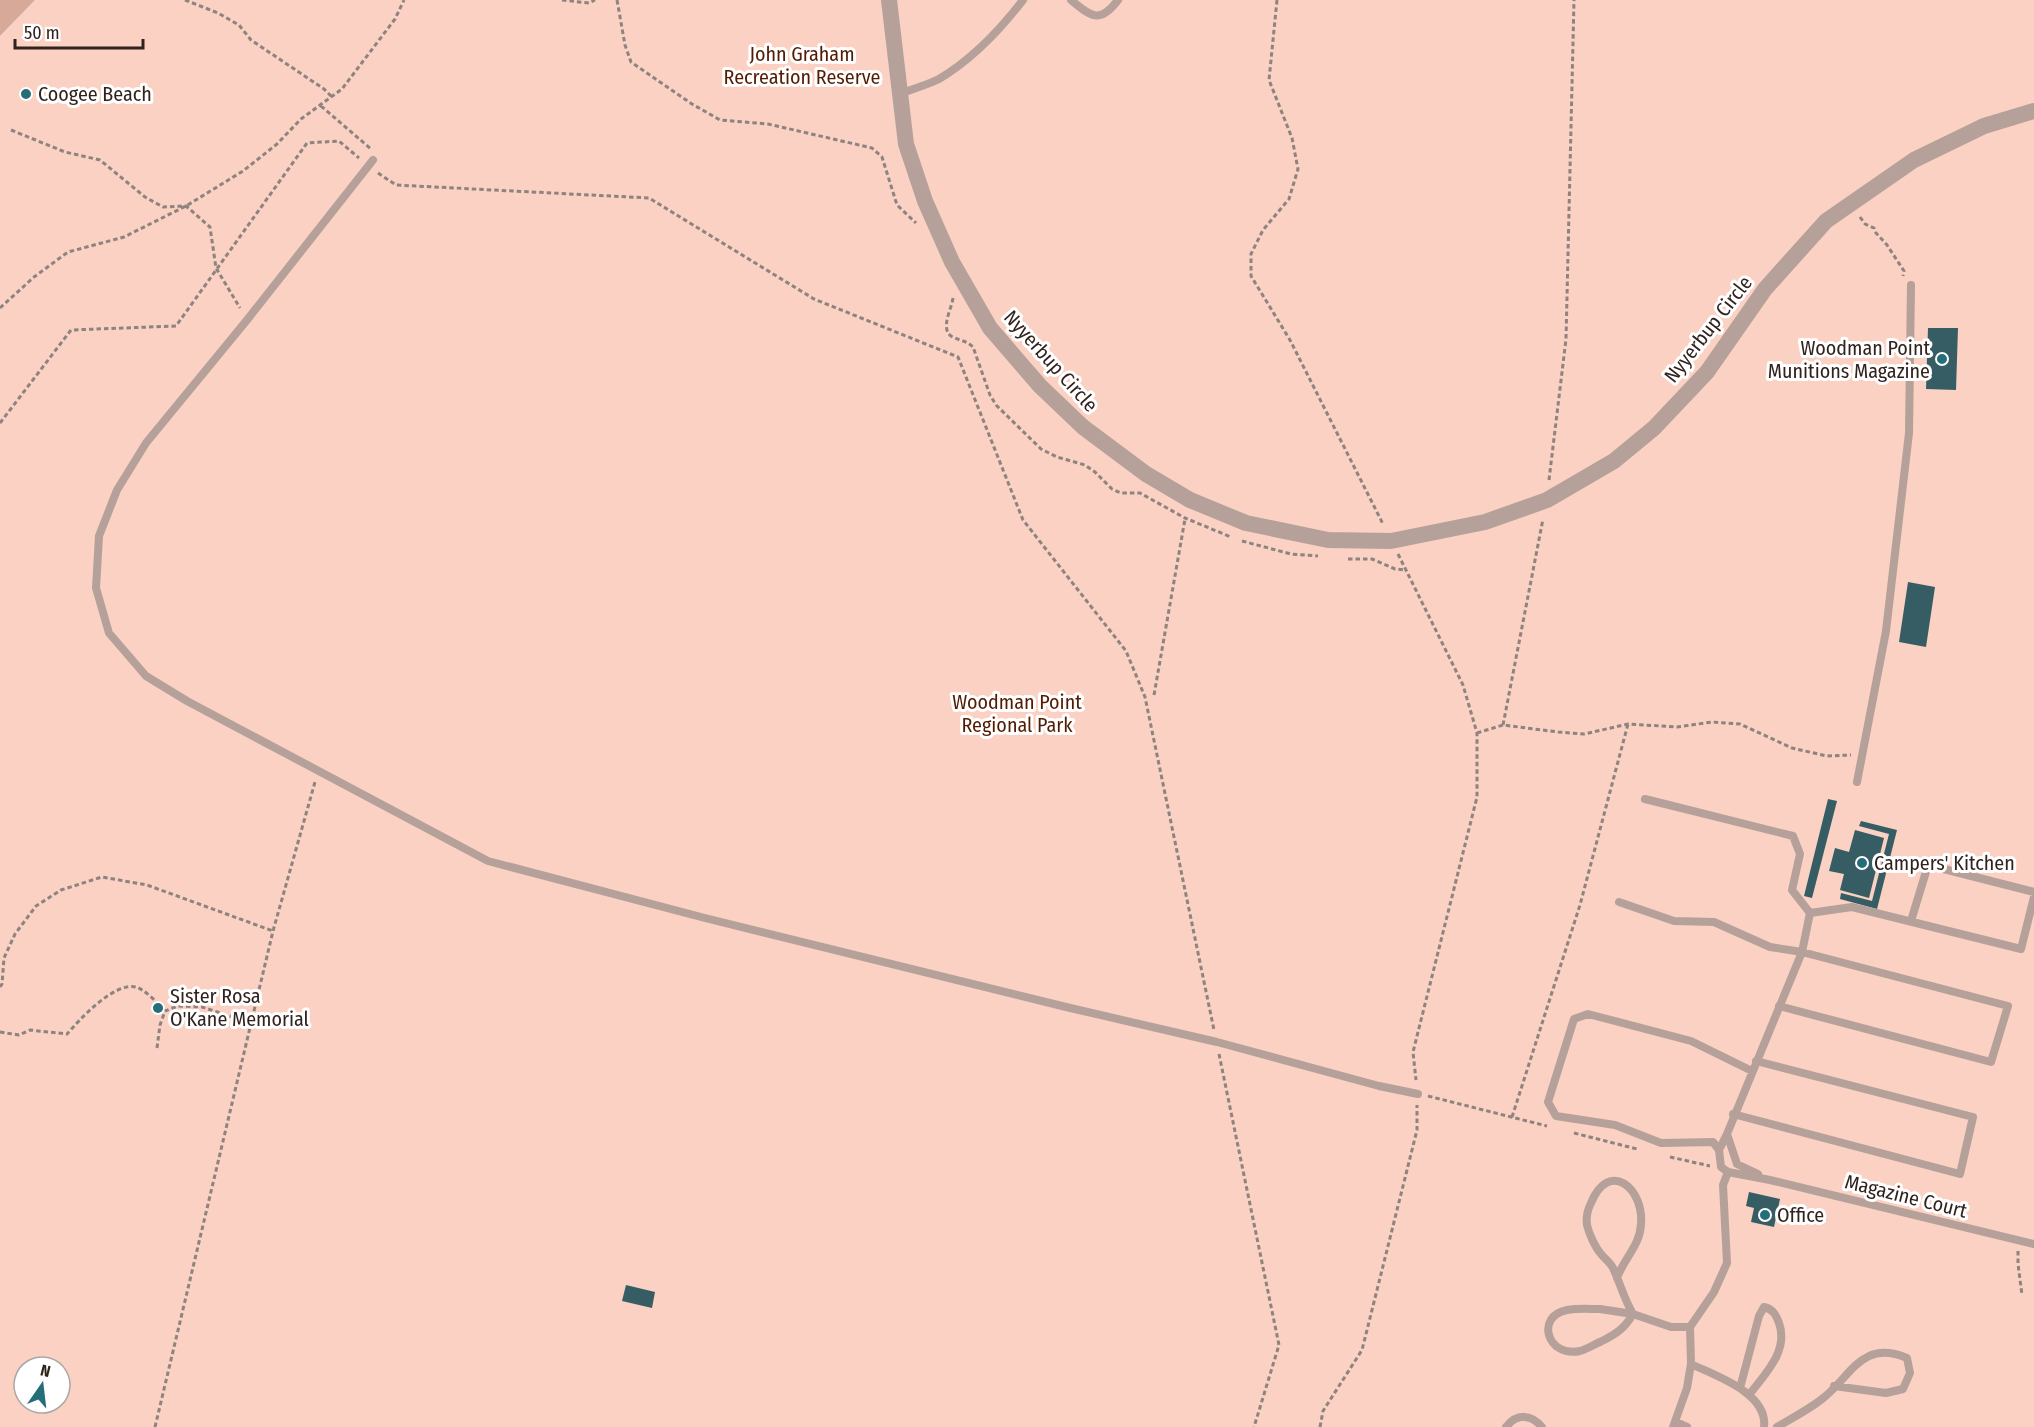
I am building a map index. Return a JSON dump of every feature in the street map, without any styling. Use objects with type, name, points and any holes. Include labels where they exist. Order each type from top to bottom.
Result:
[{"type":"street","name":"Nyyerbup Circle","points":[[890,0],[906,144],[925,201],[952,262],[990,327],[1040,386],[1083,427],[1146,474],[1193,501],[1246,523],[1328,540],[1391,540],[1485,522],[1547,500],[1614,461],[1654,428],[1707,372],[1765,289],[1826,221],[1914,160],[1984,126],[2034,111]]},
{"type":"lane","points":[[899,94],[937,80],[964,62],[1009,19],[1023,0]]},
{"type":"lane","points":[[1071,0],[1087,14],[1100,16],[1110,11],[1118,0]]},
{"type":"lane","points":[[370,163],[247,320],[146,442],[117,490],[99,536],[96,588],[109,633],[146,676],[187,701],[318,772],[488,861],[705,918],[1217,1042],[1379,1086],[1418,1094]]},
{"type":"lane","points":[[1857,782],[1886,632],[1909,434],[1911,285]]},
{"type":"lane","points":[[1645,799],[1792,836],[1800,854],[1792,890],[1810,913],[1802,952],[1719,1150]]},
{"type":"lane","points":[[1810,913],[1852,907],[2021,949],[2034,894],[1928,865],[1911,921]]},
{"type":"lane","points":[[1619,902],[1674,921],[1714,922],[1770,947],[1802,952],[2008,1006],[1991,1062],[1779,1006]]},
{"type":"lane","points":[[1727,1134],[1713,1142],[1661,1143],[1615,1125],[1556,1116],[1548,1102],[1574,1019],[1588,1014],[1691,1041],[1752,1071]]},
{"type":"lane","points":[[1733,1114],[1960,1174],[1973,1117],[1756,1061]]},
{"type":"lane","points":[[1727,1134],[1737,1164],[1770,1180]]},
{"type":"lane","points":[[1713,1142],[1719,1150],[1721,1167],[1728,1172],[1770,1180]]},
{"type":"lane","points":[[1688,1427],[1674,1425],[1687,1388],[1691,1364],[1690,1327],[1714,1292],[1727,1263],[1723,1185],[1728,1172]]},
{"type":"lane","name":"Magazine Court","points":[[1770,1180],[2034,1244]]},
{"type":"lane","points":[[1617,1278],[1621,1266],[1637,1244],[1641,1225],[1640,1206],[1635,1194],[1628,1185],[1616,1181],[1608,1182],[1599,1188],[1588,1209],[1587,1223],[1599,1252],[1611,1265],[1624,1301],[1632,1314]]},
{"type":"lane","points":[[1740,1388],[1759,1316],[1764,1307],[1770,1308],[1776,1315],[1782,1331],[1781,1348],[1774,1362],[1749,1395]]},
{"type":"lane","points":[[1632,1314],[1627,1324],[1617,1333],[1581,1351],[1565,1350],[1555,1346],[1548,1335],[1549,1324],[1555,1316],[1566,1310],[1600,1309],[1632,1314],[1671,1327],[1690,1327]]},
{"type":"lane","points":[[1777,1427],[1823,1399],[1834,1386],[1869,1355],[1891,1351],[1907,1358],[1910,1373],[1903,1389],[1886,1393],[1834,1386]]},
{"type":"lane","points":[[1691,1364],[1740,1388],[1749,1395],[1764,1411],[1764,1427]]},
{"type":"lane","points":[[1506,1427],[1518,1417],[1527,1416],[1537,1420],[1542,1427]]},
{"type":"path","points":[[185,0],[218,13],[239,26],[251,40],[324,89],[332,97]]},
{"type":"path","points":[[0,308],[34,277],[68,252],[124,237],[186,206],[243,171],[277,144],[301,119],[342,89],[395,20],[404,0]]},
{"type":"path","points":[[562,0],[589,3],[595,0]]},
{"type":"path","points":[[1503,725],[1547,500],[1566,339],[1574,0]]},
{"type":"path","points":[[321,106],[378,155],[370,163]]},
{"type":"path","points":[[11,130],[65,152],[100,160],[145,197],[163,207],[186,206],[210,227],[216,268],[247,320]]},
{"type":"path","points":[[0,423],[71,330],[176,326],[307,143],[339,141],[396,185],[649,198],[814,298],[958,357],[1023,520],[1126,651],[1145,697],[1279,1345],[1254,1427]]},
{"type":"path","points":[[1859,216],[1865,224],[1875,228],[1876,233],[1904,270],[1902,280],[1911,285]]},
{"type":"path","points":[[1154,695],[1185,518],[1193,501]]},
{"type":"path","points":[[1477,733],[1503,725],[1584,734],[1628,724],[1677,727],[1712,722],[1740,724],[1792,748],[1827,756],[1862,755]]},
{"type":"path","points":[[1512,1117],[1580,904],[1628,724]]},
{"type":"path","points":[[155,1427],[273,931],[318,772]]},
{"type":"path","points":[[0,987],[4,958],[15,934],[36,906],[61,890],[102,877],[147,885],[273,931]]},
{"type":"path","points":[[0,1032],[19,1035],[30,1030],[67,1034],[81,1017],[106,997],[128,986],[139,988],[165,1011]]},
{"type":"path","points":[[157,1048],[160,1025],[165,1011],[178,1006],[202,1007],[251,1023]]},
{"type":"path","points":[[1320,1427],[1323,1412],[1362,1350],[1417,1130],[1418,1094]]},
{"type":"path","points":[[2019,1240],[2018,1264],[2022,1295]]},
{"type":"green space","name":"Woodman Point Regional Park","points":[[35,0],[2034,0],[2034,1427],[0,1427],[0,36]]},
{"type":"shaded area","points":[[0,0],[35,0],[0,36]]},
{"type":"building","name":"Woodman Point Munitions Magazine","points":[[1928,328],[1958,328],[1956,390],[1926,389]]},
{"type":"building","points":[[1908,582],[1935,587],[1926,647],[1899,642]]},
{"type":"building","points":[[1828,799],[1837,801],[1812,898],[1804,896]]},
{"type":"building","points":[[1861,821],[1897,830],[1877,909],[1840,899],[1841,893],[1872,901],[1889,834],[1859,826]]},
{"type":"building","name":"Campers' Kitchen","points":[[1855,830],[1884,838],[1869,898],[1840,890],[1844,874],[1829,871],[1835,848],[1849,852]]},
{"type":"building","name":"Office","points":[[1749,1192],[1780,1199],[1774,1227],[1751,1222],[1754,1208],[1746,1206]]},
{"type":"building","points":[[626,1285],[655,1292],[652,1308],[622,1301]]},
{"type":"place","name":"Coogee Beach","points":[[26,94]]},
{"type":"place","name":"Woodman Point Munitions Magazine","points":[[1942,359]]},
{"type":"place","name":"Campers' Kitchen","points":[[1862,863]]},
{"type":"place","name":"Sister Rosa O'Kane Memorial","points":[[158,1008]]},
{"type":"place","name":"Office","points":[[1765,1215]]},
{"type":"park label","name":"John Graham Recreation Reserve","points":[[802,66]]}]
